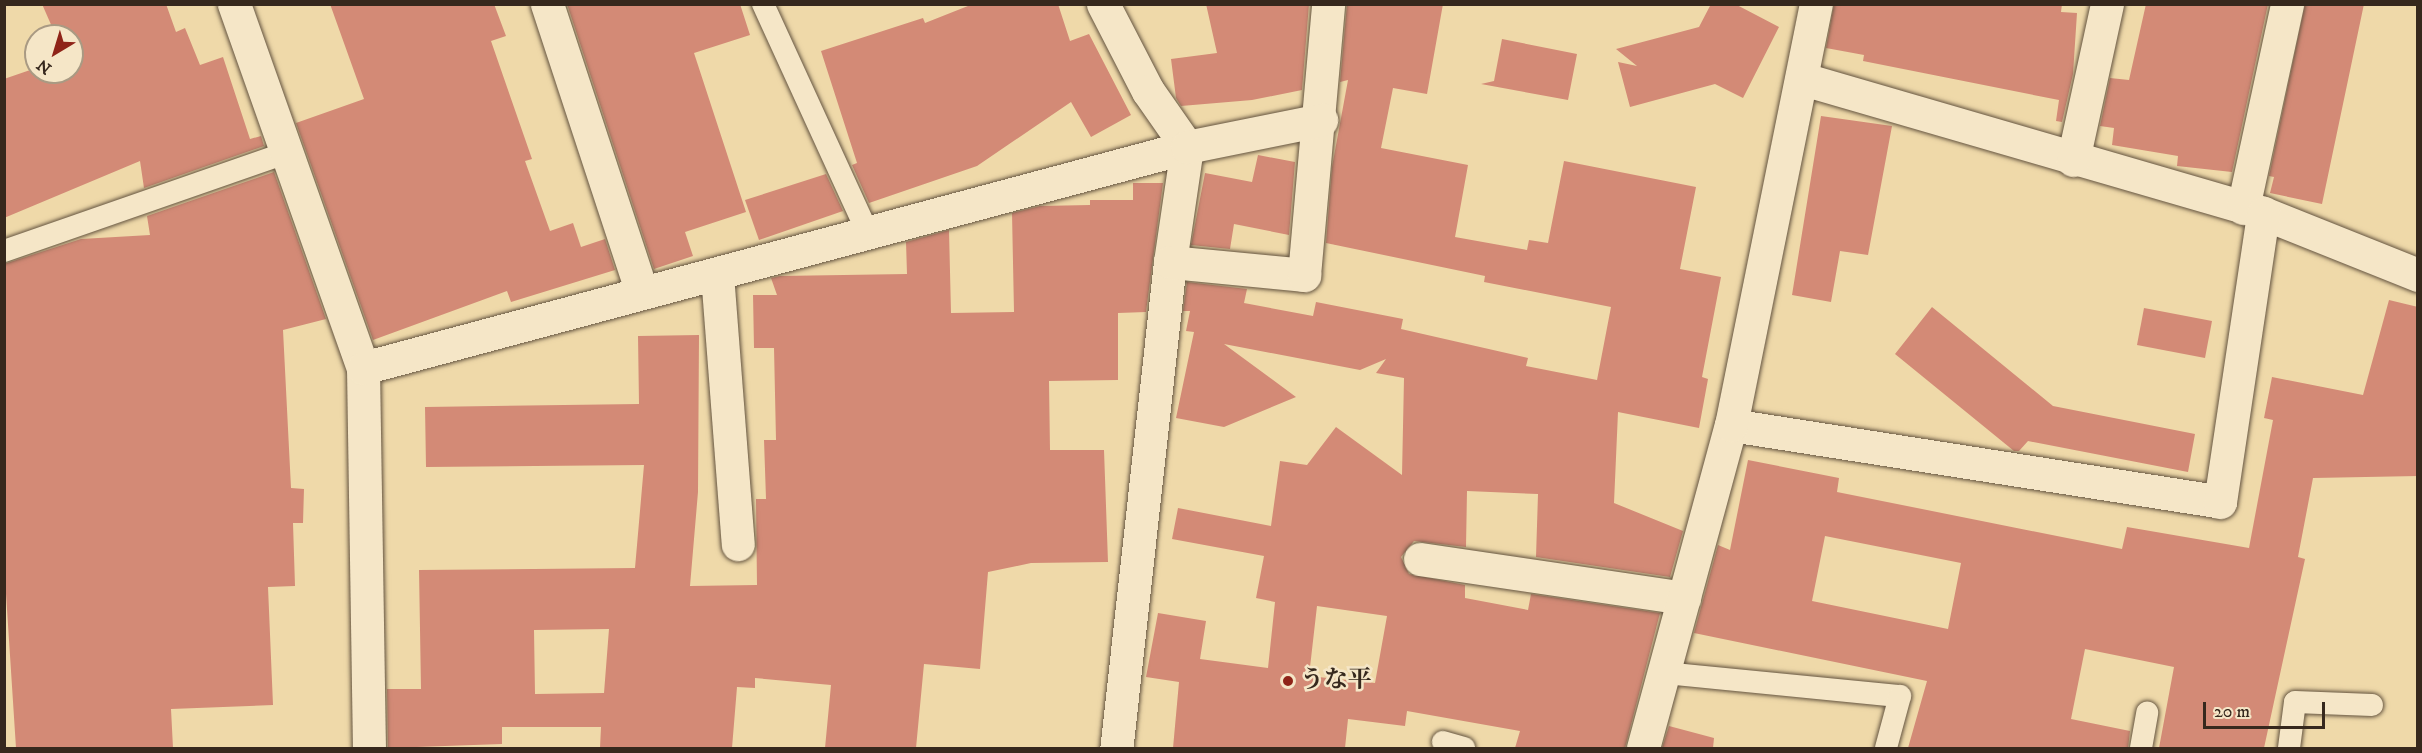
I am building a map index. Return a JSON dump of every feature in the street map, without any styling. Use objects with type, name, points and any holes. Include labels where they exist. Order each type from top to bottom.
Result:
[{"type":"street","points":[[234,4],[363,368],[369,748]]},
{"type":"street","points":[[547,4],[642,293]]},
{"type":"street","points":[[1103,4],[1148,91],[1187,147],[1170,262],[1116,748]]},
{"type":"street","points":[[1170,262],[1304,275],[1321,120],[1328,4]]},
{"type":"street","points":[[1643,748],[1731,425],[1774,194],[1803,79],[1816,4]]},
{"type":"street","points":[[2073,160],[2107,4]]},
{"type":"street","points":[[1731,425],[2220,502],[2253,211],[2287,4]]},
{"type":"street","points":[[1803,79],[2253,211],[2418,275]]},
{"type":"street","points":[[363,368],[1187,147],[1321,120]]},
{"type":"street","points":[[717,274],[738,544]]},
{"type":"street","points":[[1420,559],[1684,598]]},
{"type":"lane","points":[[763,4],[868,233]]},
{"type":"lane","points":[[4,251],[286,153]]},
{"type":"lane","points":[[1664,673],[1900,696],[1886,748]]},
{"type":"lane","points":[[2289,748],[2295,702],[2372,705]]},
{"type":"lane","points":[[2141,748],[2148,713]]},
{"type":"building","points":[[42,4],[166,4],[176,32],[185,28],[200,65],[223,57],[250,139],[261,136],[264,146],[144,188],[140,161],[4,218],[4,79],[24,72],[24,84],[84,84],[84,24],[51,24]]},
{"type":"building","points":[[330,4],[494,4],[506,36],[491,41],[532,159],[525,161],[550,231],[573,223],[581,247],[605,239],[615,270],[511,302],[507,291],[373,340],[296,123],[364,99]]},
{"type":"building","points":[[567,4],[740,4],[750,35],[694,53],[746,212],[685,232],[693,256],[654,269]]},
{"type":"building","points":[[973,4],[1058,4],[1070,41],[1089,34],[1131,115],[1091,137],[1071,102],[977,166],[869,203],[852,165],[857,163],[821,51],[923,18],[925,23]]},
{"type":"building","points":[[1206,4],[1309,4],[1302,90],[1252,100],[1181,106],[1176,98],[1171,59],[1217,53]]},
{"type":"building","points":[[1347,4],[1443,4],[1427,94],[1393,88],[1381,148],[1468,165],[1455,237],[1527,250],[1529,240],[1548,243],[1564,161],[1696,187],[1680,269],[1721,277],[1702,377],[1708,379],[1699,428],[1618,412],[1614,503],[1683,531],[1670,577],[1536,557],[1538,494],[1467,491],[1466,547],[1414,541],[1401,557],[1409,574],[1465,585],[1465,598],[1528,610],[1531,594],[1660,613],[1625,748],[1515,748],[1520,731],[1407,711],[1405,726],[1348,719],[1345,748],[1173,748],[1179,682],[1146,677],[1158,613],[1206,621],[1200,659],[1268,668],[1275,602],[1256,598],[1264,556],[1172,539],[1178,508],[1271,526],[1280,461],[1307,465],[1336,427],[1402,475],[1404,378],[1376,373],[1386,359],[1360,370],[1224,344],[1296,397],[1224,427],[1176,418],[1194,332],[1186,331],[1190,311],[1183,311],[1187,282],[1247,289],[1244,303],[1313,316],[1316,302],[1403,319],[1401,329],[1528,358],[1526,366],[1597,380],[1611,307],[1484,282],[1485,276],[1326,243],[1332,167],[1348,80],[1340,82]],"holes":[[[1317,606],[1387,616],[1375,683],[1309,676]]]},
{"type":"building","points":[[1711,4],[1735,4],[1779,27],[1743,98],[1715,84],[1630,107],[1618,62],[1637,66],[1616,49],[1699,27]]},
{"type":"building","points":[[1834,4],[2062,4],[2061,12],[2077,13],[2073,74],[2062,122],[2056,121],[2059,100],[1863,61],[1864,55],[1826,48]]},
{"type":"building","points":[[2146,4],[2268,4],[2232,172],[2177,166],[2178,156],[2112,145],[2114,128],[2100,126],[2110,78],[2129,80]]},
{"type":"building","points":[[2305,4],[2364,4],[2322,204],[2270,193],[2274,177],[2269,176]]},
{"type":"building","points":[[1502,39],[1577,54],[1568,100],[1481,84],[1494,81]]},
{"type":"building","points":[[1821,116],[1892,126],[1868,255],[1840,251],[1831,302],[1792,295]]},
{"type":"building","points":[[1258,155],[1295,162],[1289,235],[1234,224],[1230,249],[1191,245],[1205,173],[1252,182]]},
{"type":"building","points":[[274,172],[326,319],[283,330],[291,488],[304,489],[303,523],[293,523],[295,586],[268,587],[273,705],[171,709],[173,748],[16,748],[4,563],[4,264],[81,239],[150,235],[147,216]]},
{"type":"building","points":[[826,174],[843,211],[759,240],[745,200]]},
{"type":"building","points":[[1133,183],[1163,183],[1146,312],[1118,313],[1118,380],[1049,381],[1050,450],[1104,450],[1108,562],[1031,563],[988,572],[980,669],[924,664],[916,748],[825,748],[831,685],[755,678],[755,688],[737,687],[732,748],[600,748],[601,727],[502,727],[502,744],[388,748],[387,689],[421,689],[419,570],[635,568],[644,465],[426,467],[425,407],[639,404],[638,336],[699,335],[698,492],[690,586],[757,585],[756,499],[766,499],[764,440],[776,440],[774,348],[754,348],[753,295],[777,295],[771,278],[780,276],[907,274],[906,242],[949,230],[951,313],[1014,312],[1012,213],[1040,206],[1090,205],[1090,200],[1133,200]],"holes":[[[609,629],[604,693],[535,694],[534,630]]]},
{"type":"building","points":[[2389,300],[2418,307],[2418,476],[2313,478],[2298,557],[2305,559],[2264,748],[2159,748],[2174,667],[2085,649],[2071,719],[2130,731],[2128,748],[1908,748],[1927,681],[1694,633],[1718,545],[1730,550],[1748,460],[1839,478],[1837,492],[2122,549],[2127,527],[2249,548],[2273,420],[2264,418],[2272,377],[2363,395]],"holes":[[[1825,536],[1961,563],[1948,629],[1812,601]]]},
{"type":"building","points":[[1932,307],[2053,406],[2195,434],[2188,472],[2028,441],[2019,451],[2014,451],[1895,354]]},
{"type":"building","points":[[2144,308],[2212,321],[2205,358],[2137,345]]},
{"type":"building","points":[[1669,726],[1714,738],[1713,748],[1662,748]]},
{"type":"place","name":"うな平","points":[[1288,681]]}]
